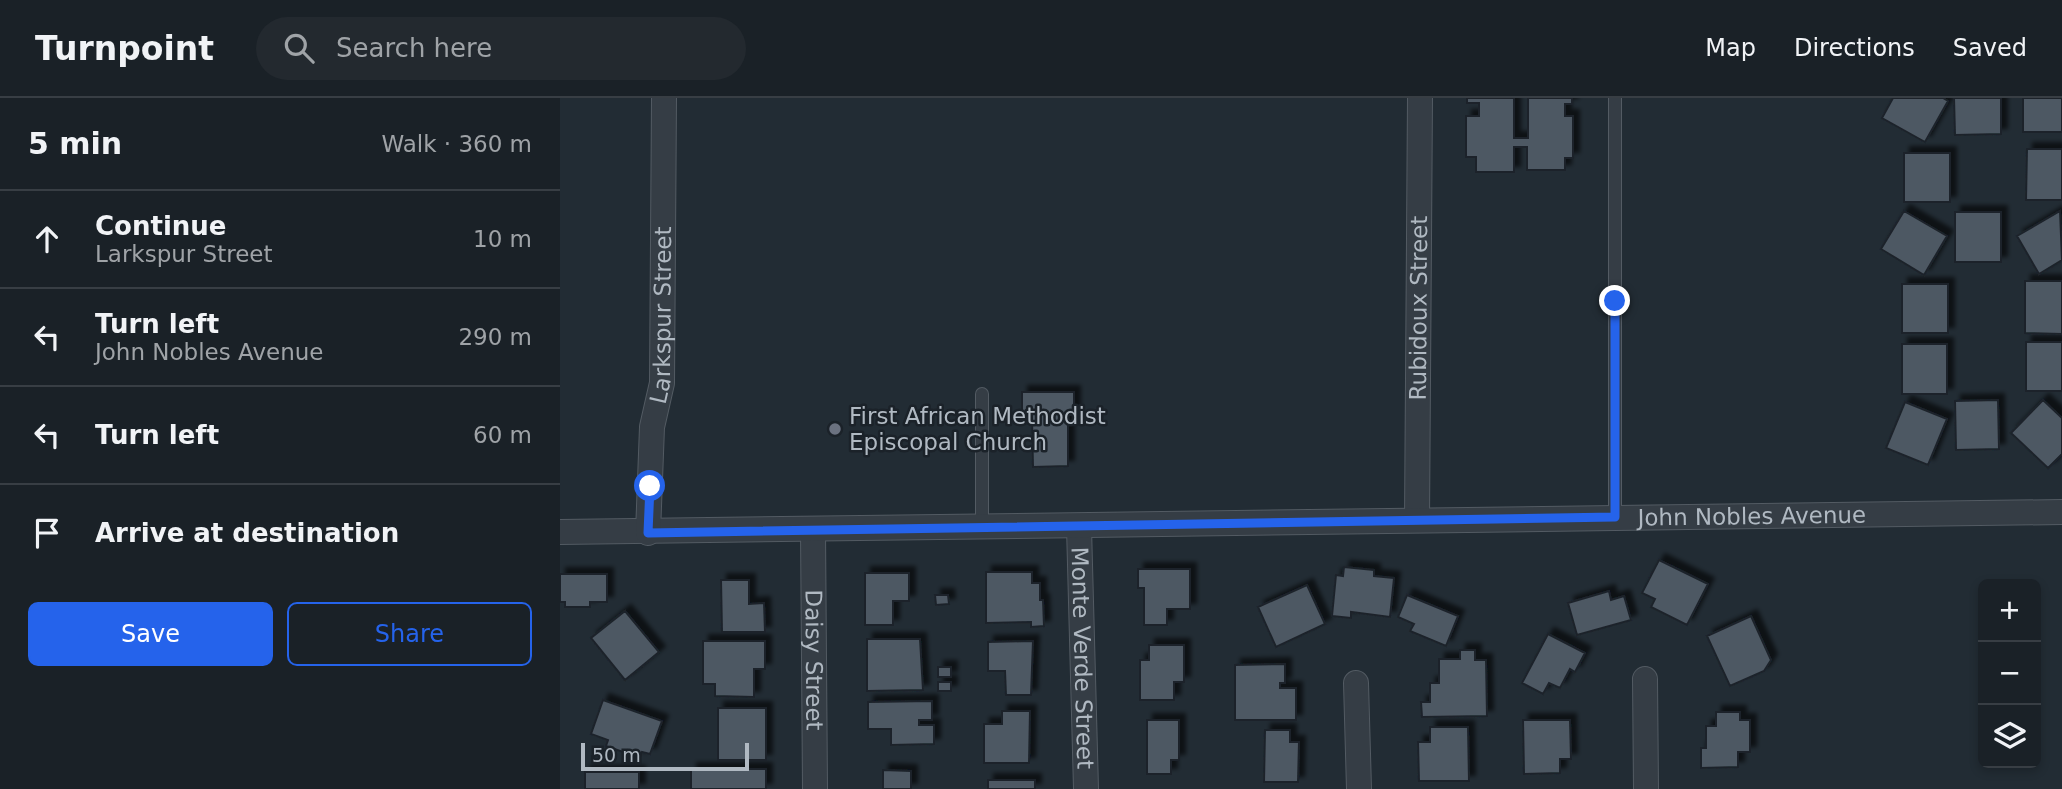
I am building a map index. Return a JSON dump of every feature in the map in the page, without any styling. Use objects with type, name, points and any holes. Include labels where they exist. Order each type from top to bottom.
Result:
[{"type":"street","name":"Larkspur Street","points":[[648,533],[652,426],[662,383],[664,98]]},
{"type":"street","name":"Rubidoux Street","points":[[1417,520],[1420,98]]},
{"type":"street","name":"John Nobles Avenue","points":[[560,532],[648,533],[2062,512]]},
{"type":"street","name":"Monte Verde Street","points":[[1079,527],[1086,789]]},
{"type":"street","name":"Daisy Street","points":[[813,530],[815,789]]},
{"type":"street","points":[[1645,679],[1646,789]]},
{"type":"street","points":[[1356,683],[1359,789]]},
{"type":"lane","points":[[1615,98],[1615,517]]},
{"type":"lane","points":[[982,394],[982,528]]},
{"type":"building","points":[[1467,98],[1514,98],[1514,138],[1528,138],[1528,98],[1572,98],[1572,104],[1565,104],[1565,116],[1573,116],[1573,158],[1565,158],[1565,170],[1527,170],[1527,147],[1514,147],[1514,172],[1476,172],[1476,157],[1466,157],[1466,116],[1479,116],[1479,103],[1467,103]]},
{"type":"building","points":[[1893,98],[1943,98],[1948,101],[1925,142],[1882,118]]},
{"type":"building","points":[[1954,98],[2001,98],[2001,134],[1955,135]]},
{"type":"building","points":[[2023,98],[2062,98],[2062,132],[2023,132]]},
{"type":"building","points":[[2027,149],[2062,149],[2062,200],[2026,200]]},
{"type":"building","points":[[1904,153],[1950,153],[1950,202],[1904,202]]},
{"type":"building","points":[[1904,211],[1947,236],[1924,275],[1881,249]]},
{"type":"building","points":[[2060,211],[2062,260],[2039,274],[2017,236]]},
{"type":"building","points":[[1955,212],[2001,212],[2001,262],[1955,262]]},
{"type":"building","points":[[2025,281],[2062,281],[2062,334],[2025,333]]},
{"type":"building","points":[[1902,284],[1948,284],[1948,333],[1902,333]]},
{"type":"building","points":[[2026,342],[2062,342],[2062,391],[2026,391]]},
{"type":"building","points":[[1902,344],[1947,344],[1947,394],[1902,394]]},
{"type":"building","points":[[1022,392],[1074,392],[1074,415],[1068,415],[1068,466],[1033,467],[1032,418],[1022,419]]},
{"type":"building","points":[[1998,400],[1999,449],[1956,450],[1955,401]]},
{"type":"building","points":[[2043,400],[2062,418],[2062,454],[2048,468],[2011,433]]},
{"type":"building","points":[[1905,402],[1947,419],[1928,465],[1886,448]]},
{"type":"building","points":[[1659,560],[1708,584],[1687,625],[1651,607],[1655,599],[1642,593]]},
{"type":"building","points":[[1344,567],[1374,570],[1374,576],[1394,578],[1390,617],[1351,612],[1351,618],[1332,616],[1336,575],[1343,576]]},
{"type":"building","points":[[1138,569],[1190,569],[1190,609],[1167,609],[1167,625],[1144,625],[1144,588],[1138,588]]},
{"type":"building","points":[[986,572],[1032,572],[1032,583],[1040,583],[1044,626],[1031,627],[1031,622],[986,623]]},
{"type":"building","points":[[865,573],[909,573],[909,601],[893,601],[893,625],[865,625]]},
{"type":"building","points":[[560,574],[607,574],[607,602],[590,602],[590,607],[565,607],[565,602],[560,602]]},
{"type":"building","points":[[721,580],[749,580],[749,604],[764,603],[765,632],[722,632]]},
{"type":"building","points":[[1307,585],[1325,624],[1276,647],[1258,607]]},
{"type":"building","points":[[1609,591],[1611,600],[1624,596],[1631,620],[1577,635],[1568,603]]},
{"type":"building","points":[[935,595],[948,595],[949,604],[936,605]]},
{"type":"building","points":[[1407,595],[1458,616],[1446,646],[1410,631],[1414,624],[1398,617]]},
{"type":"building","points":[[625,611],[659,652],[625,680],[591,638]]},
{"type":"building","points":[[1751,616],[1771,660],[1764,671],[1730,686],[1707,636]]},
{"type":"building","points":[[1548,634],[1585,653],[1575,672],[1570,669],[1560,688],[1549,683],[1543,694],[1522,683]]},
{"type":"building","points":[[867,639],[920,639],[923,690],[867,691]]},
{"type":"building","points":[[703,641],[765,641],[765,669],[754,669],[754,697],[715,696],[715,684],[703,684]]},
{"type":"building","points":[[1033,641],[1031,695],[1006,695],[1005,671],[988,671],[988,642]]},
{"type":"building","points":[[1149,645],[1184,645],[1184,682],[1174,682],[1174,700],[1140,700],[1140,660],[1149,660]]},
{"type":"building","points":[[1460,650],[1475,650],[1475,660],[1486,660],[1487,716],[1422,717],[1421,702],[1430,702],[1430,683],[1439,683],[1439,659],[1460,659]]},
{"type":"building","points":[[1285,664],[1285,683],[1280,683],[1280,688],[1296,688],[1296,720],[1235,720],[1235,665]]},
{"type":"building","points":[[938,667],[951,667],[951,677],[938,677]]},
{"type":"building","points":[[938,682],[951,682],[951,691],[938,691]]},
{"type":"building","points":[[603,700],[662,721],[650,754],[642,752],[640,758],[606,746],[608,740],[591,734]]},
{"type":"building","points":[[932,701],[932,720],[919,720],[919,725],[934,725],[934,744],[891,745],[891,729],[868,729],[868,702]]},
{"type":"building","points":[[718,708],[766,708],[766,760],[718,760]]},
{"type":"building","points":[[1002,711],[1030,711],[1029,763],[984,763],[984,724],[1002,724]]},
{"type":"building","points":[[1716,712],[1740,712],[1740,720],[1750,720],[1750,752],[1738,752],[1738,767],[1701,768],[1701,748],[1706,748],[1706,726],[1716,726]]},
{"type":"building","points":[[1147,720],[1179,720],[1179,760],[1171,760],[1171,774],[1147,774]]},
{"type":"building","points":[[1523,720],[1570,720],[1571,759],[1560,759],[1560,773],[1524,774]]},
{"type":"building","points":[[1430,727],[1468,727],[1469,781],[1419,781],[1418,742],[1430,742]]},
{"type":"building","points":[[1265,730],[1290,730],[1290,742],[1299,742],[1298,782],[1264,782]]},
{"type":"building","points":[[691,769],[766,769],[766,789],[691,789]]},
{"type":"building","points":[[883,770],[911,771],[911,789],[883,789]]},
{"type":"building","points":[[585,772],[639,772],[639,789],[585,789]]},
{"type":"building","points":[[988,780],[1035,780],[1035,789],[988,789]]},
{"type":"place","name":"First African Methodist Episcopal Church","points":[[835,429]]},
{"type":"route","points":[[650,486],[648,533],[1615,517],[1615,301]]}]
